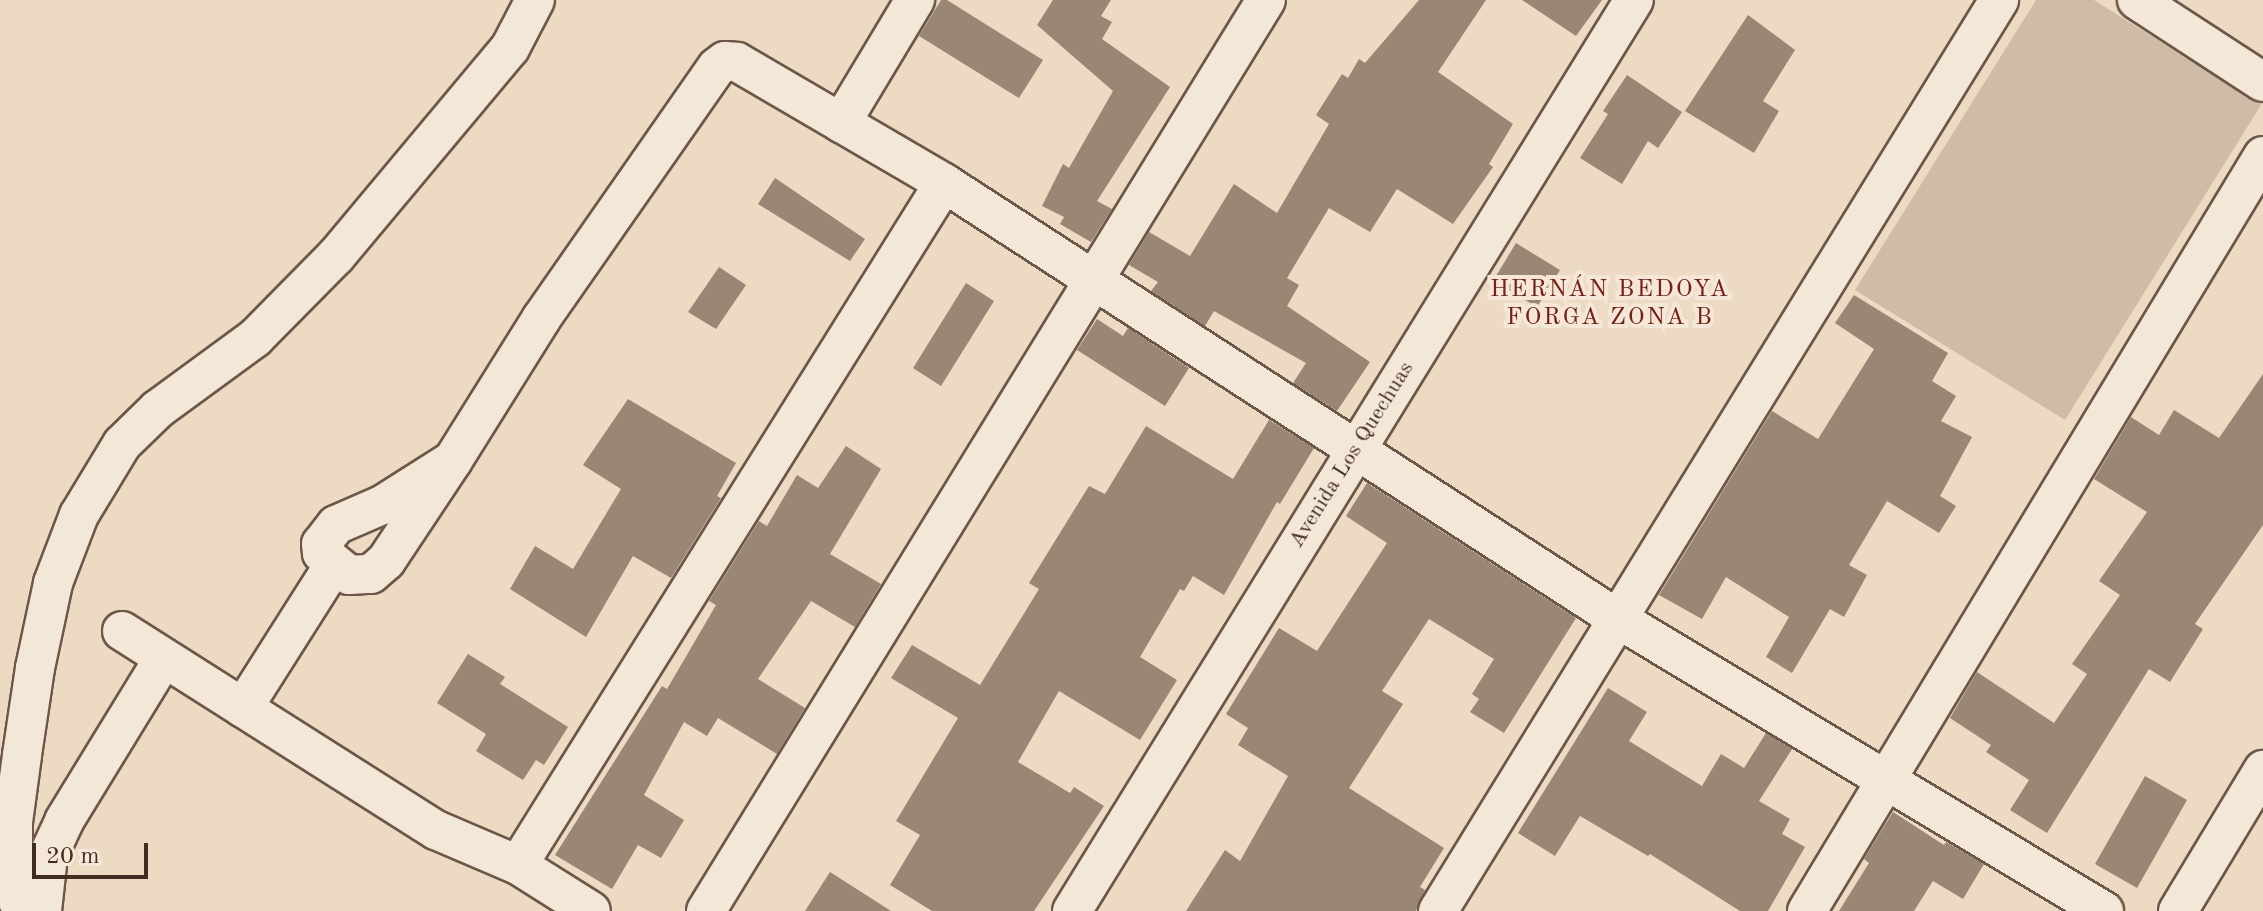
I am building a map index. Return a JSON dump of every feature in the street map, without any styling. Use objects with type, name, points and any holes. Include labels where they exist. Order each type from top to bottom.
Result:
[{"type":"street","points":[[23,911],[13,891],[13,822],[20,768],[35,668],[53,583],[79,515],[122,444],[158,409],[255,338],[336,256],[510,48],[535,0]]},
{"type":"street","points":[[841,123],[915,0]]},
{"type":"street","points":[[706,911],[1266,0]]},
{"type":"street","name":"Avenida Los Quechuas","points":[[1072,911],[1634,0]]},
{"type":"street","points":[[1438,911],[1999,0]]},
{"type":"street","points":[[2137,0],[2263,82]]},
{"type":"street","points":[[453,460],[382,505],[336,525],[321,544],[322,553],[333,566],[349,575],[371,574],[386,561],[453,460],[541,319],[717,67],[725,61],[737,62],[944,183],[1618,619],[2104,911]]},
{"type":"street","points":[[1807,911],[2263,156]]},
{"type":"street","points":[[518,865],[944,183]]},
{"type":"street","points":[[243,708],[333,566]]},
{"type":"street","points":[[122,631],[436,830],[518,865],[591,911]]},
{"type":"street","points":[[42,911],[48,856],[64,821],[164,658]]},
{"type":"street","points":[[2178,911],[2263,770]]},
{"type":"shaded area","points":[[2036,0],[2094,0],[2261,105],[2065,420],[1855,290]]},
{"type":"building","points":[[941,0],[947,0],[1043,60],[1019,98],[919,36]]},
{"type":"building","points":[[1053,0],[1111,0],[1101,16],[1112,22],[1102,39],[1170,87],[1097,201],[1112,209],[1091,242],[1060,224],[1064,217],[1042,206],[1063,164],[1069,168],[1113,91],[1037,25]]},
{"type":"building","points":[[1419,0],[1486,0],[1438,72],[1513,124],[1489,164],[1493,167],[1453,224],[1397,189],[1370,232],[1329,208],[1287,278],[1299,285],[1287,306],[1370,362],[1337,411],[1293,383],[1306,363],[1214,311],[1205,326],[1151,291],[1158,282],[1129,265],[1149,232],[1190,256],[1234,184],[1277,213],[1329,124],[1316,115],[1342,74],[1348,78],[1359,59],[1365,63]]},
{"type":"building","points":[[1522,0],[1602,0],[1576,36]]},
{"type":"building","points":[[1748,15],[1795,50],[1763,101],[1779,111],[1754,153],[1685,111]]},
{"type":"building","points":[[1627,75],[1682,112],[1658,148],[1648,141],[1622,184],[1580,158],[1608,114],[1603,111]]},
{"type":"building","points":[[775,178],[865,239],[850,261],[758,204]]},
{"type":"building","points":[[1516,243],[1560,270],[1537,307],[1493,281]]},
{"type":"building","points":[[719,267],[746,285],[716,329],[688,312]]},
{"type":"building","points":[[966,283],[994,301],[941,386],[913,368]]},
{"type":"building","points":[[1854,295],[1948,353],[1932,381],[1956,396],[1941,421],[1972,437],[1940,496],[1956,506],[1939,533],[1887,501],[1849,565],[1867,575],[1844,617],[1830,609],[1792,673],[1766,657],[1789,617],[1726,577],[1702,619],[1659,595],[1772,411],[1818,439],[1874,349],[1835,323]]},
{"type":"building","points":[[1097,319],[1123,336],[1128,328],[1189,368],[1165,406],[1077,350]]},
{"type":"building","points":[[2263,374],[2263,525],[2195,624],[2203,629],[2170,682],[2149,669],[2047,833],[2010,810],[2029,780],[1986,752],[1991,745],[1950,718],[1977,672],[2054,723],[2087,674],[2072,664],[2120,595],[2099,581],[2147,512],[2094,479],[2131,417],[2159,435],[2174,410],[2219,438]]},
{"type":"building","points":[[628,399],[736,463],[717,496],[721,498],[671,578],[633,556],[586,637],[510,589],[535,546],[573,569],[621,489],[583,465]]},
{"type":"building","points":[[1269,420],[1314,448],[1280,504],[1277,502],[1224,595],[1193,576],[1184,591],[1180,589],[1140,657],[1177,680],[1140,740],[1059,691],[1018,762],[1070,793],[1074,787],[1104,806],[1034,911],[932,911],[890,885],[920,835],[896,821],[958,718],[891,678],[912,645],[980,685],[1039,589],[1029,583],[1089,486],[1105,494],[1146,426],[1233,479]]},
{"type":"building","points":[[846,446],[881,469],[830,554],[881,584],[855,627],[811,601],[758,679],[805,708],[777,754],[718,718],[707,736],[684,722],[644,795],[684,820],[661,858],[638,845],[612,889],[555,855],[662,686],[667,689],[716,605],[709,601],[759,521],[767,526],[797,475],[818,488]]},
{"type":"building","points":[[1367,483],[1576,618],[1504,733],[1470,712],[1479,699],[1472,694],[1494,659],[1429,619],[1382,691],[1403,704],[1349,788],[1444,848],[1420,887],[1425,890],[1416,911],[1186,911],[1225,850],[1240,861],[1288,776],[1238,745],[1248,728],[1226,714],[1279,628],[1317,651],[1387,543],[1346,516]]},
{"type":"building","points":[[468,654],[505,677],[500,684],[568,727],[544,765],[536,760],[523,780],[476,751],[486,734],[437,703]]},
{"type":"building","points":[[1608,688],[1647,712],[1629,741],[1702,786],[1721,754],[1744,768],[1766,733],[1792,749],[1759,801],[1790,819],[1782,834],[1805,847],[1768,911],[1740,911],[1650,854],[1648,856],[1580,816],[1555,856],[1518,833]]},
{"type":"building","points":[[2145,776],[2187,800],[2137,888],[2095,864]]},
{"type":"building","points":[[1893,812],[1944,845],[1946,842],[1984,864],[1963,899],[1933,881],[1914,911],[1839,911],[1869,863],[1864,859]]},
{"type":"building","points":[[830,872],[891,911],[805,911]]},
{"type":"district","name":"HERNÁN BEDOYA FORGA ZONA B","points":[[1610,305]]}]
